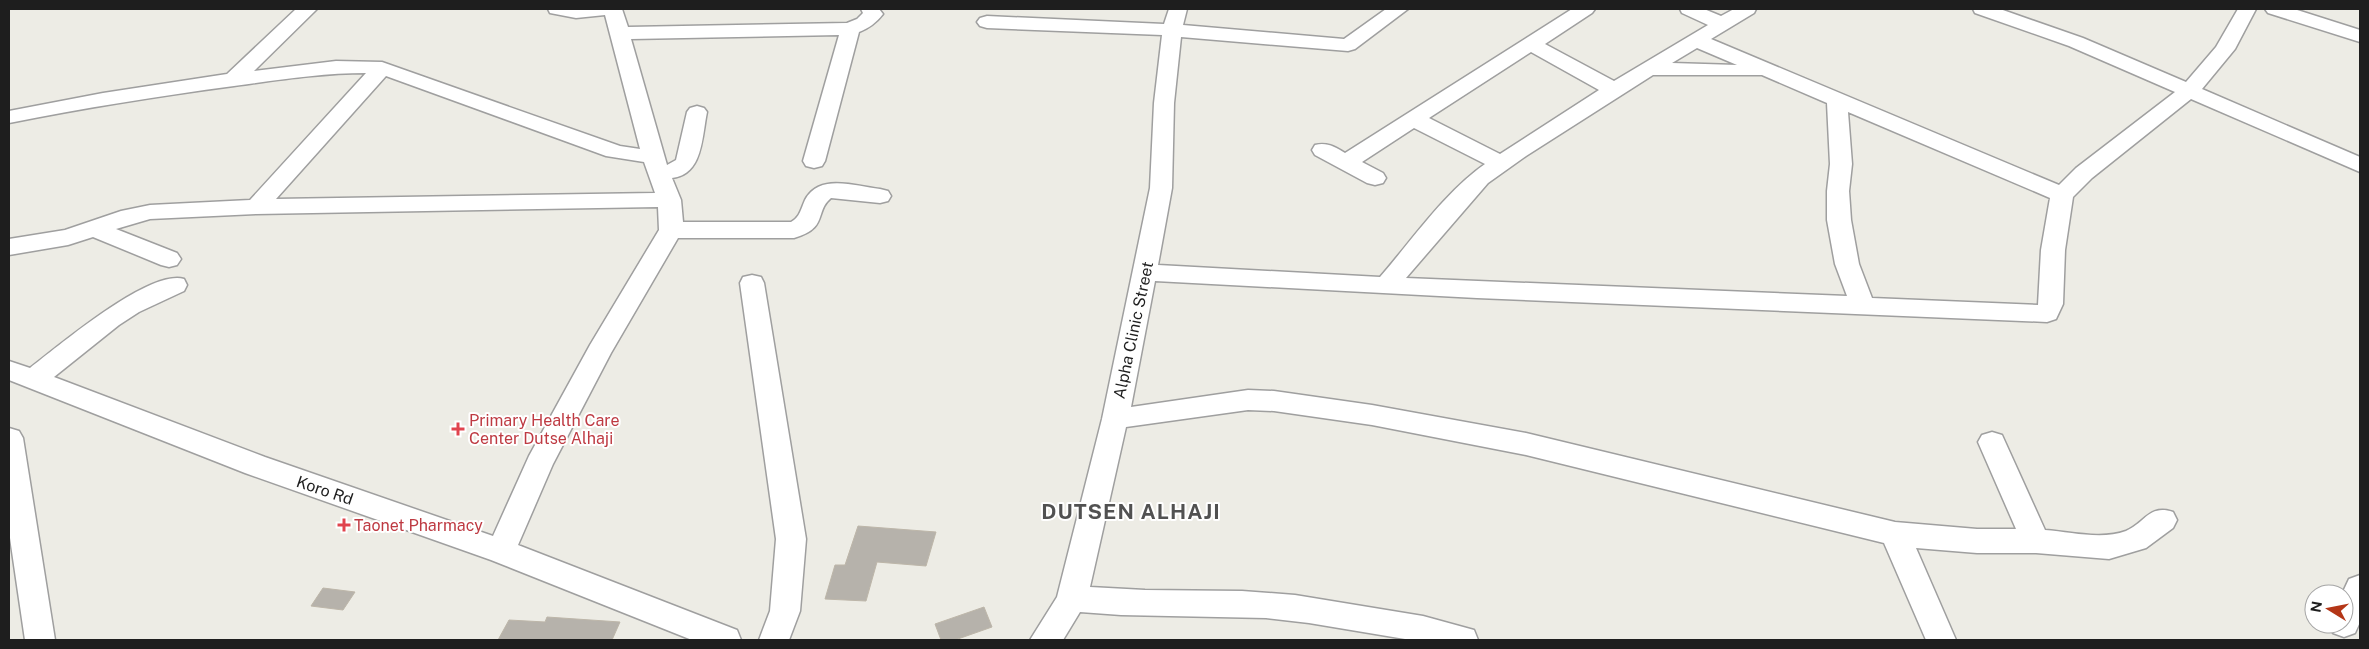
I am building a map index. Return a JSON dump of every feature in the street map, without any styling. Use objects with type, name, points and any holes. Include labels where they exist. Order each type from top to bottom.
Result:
[{"type":"street","points":[[234,80],[308,9]]},
{"type":"street","points":[[501,551],[539,464],[600,352],[671,230],[672,213],[670,200],[656,165],[620,33],[611,9],[576,12],[557,9]]},
{"type":"street","points":[[620,33],[850,29],[871,18],[873,14],[870,9]]},
{"type":"street","points":[[987,22],[1175,19],[1348,45],[1398,9]]},
{"type":"street","points":[[1346,162],[1529,43],[1585,9]]},
{"type":"street","points":[[1689,9],[1722,24]]},
{"type":"street","points":[[1387,284],[1480,178],[1614,90],[1747,9]]},
{"type":"street","points":[[1982,9],[2016,13],[2076,42],[2360,165]]},
{"type":"street","points":[[1145,272],[1288,282],[1387,284],[2032,314],[2047,313],[2051,304],[2053,250],[2062,195],[2084,173],[2189,91],[2225,49],[2247,9]]},
{"type":"street","points":[[2275,9],[2360,36]]},
{"type":"street","name":"Alpha Clinic Street","points":[[1045,640],[1064,614],[1072,598],[1114,419],[1145,272],[1162,188],[1164,103],[1175,19]]},
{"type":"street","points":[[814,161],[850,29]]},
{"type":"street","points":[[1696,40],[2062,195]]},
{"type":"street","points":[[1529,43],[1614,90]]},
{"type":"street","points":[[9,117],[83,102],[234,80],[342,66],[382,68],[614,151],[676,171],[686,162],[696,112]]},
{"type":"street","points":[[256,207],[382,68]]},
{"type":"street","points":[[1649,69],[1770,72]]},
{"type":"street","points":[[1837,100],[1841,164],[1838,191],[1839,220],[1847,264],[1863,305]]},
{"type":"street","points":[[1412,118],[1501,163]]},
{"type":"street","points":[[1323,150],[1376,178]]},
{"type":"street","points":[[671,230],[794,230],[803,227],[810,220],[816,199],[827,190],[880,196]]},
{"type":"street","points":[[9,247],[68,238],[140,213],[256,207],[670,200]]},
{"type":"street","points":[[95,229],[169,259]]},
{"type":"street","points":[[752,283],[791,539],[785,611],[774,640]]},
{"type":"street","points":[[16,375],[130,306],[175,285]]},
{"type":"street","name":"Koro Rd","points":[[16,375],[255,465],[501,551],[726,640]]},
{"type":"street","points":[[1114,419],[1248,400],[1274,401],[1372,415],[1526,444],[1895,534],[1977,541],[2036,541],[2091,547],[2123,545],[2136,540],[2163,520]]},
{"type":"street","points":[[9,438],[40,640]]},
{"type":"street","points":[[1992,442],[2036,541]]},
{"type":"street","points":[[1895,534],[1941,640]]},
{"type":"street","points":[[2354,602],[2360,588]]},
{"type":"street","points":[[1072,598],[1105,603],[1265,605],[1412,634],[1446,634],[1463,640]]},
{"type":"building","points":[[858,526],[936,532],[926,566],[877,562],[866,601],[825,599],[835,565],[845,565]]},
{"type":"building","points":[[323,588],[355,592],[343,610],[311,606]]},
{"type":"building","points":[[984,607],[992,627],[955,640],[941,640],[935,624]]},
{"type":"building","points":[[547,617],[620,622],[612,640],[498,640],[509,620],[545,622]]},
{"type":"place","name":"Primary Health Care Center Dutse Alhaji","points":[[458,429]]},
{"type":"place","name":"Taonet Pharmacy","points":[[344,525]]},
{"type":"district","name":"DUTSEN ALHAJI","points":[[1131,512]]}]
